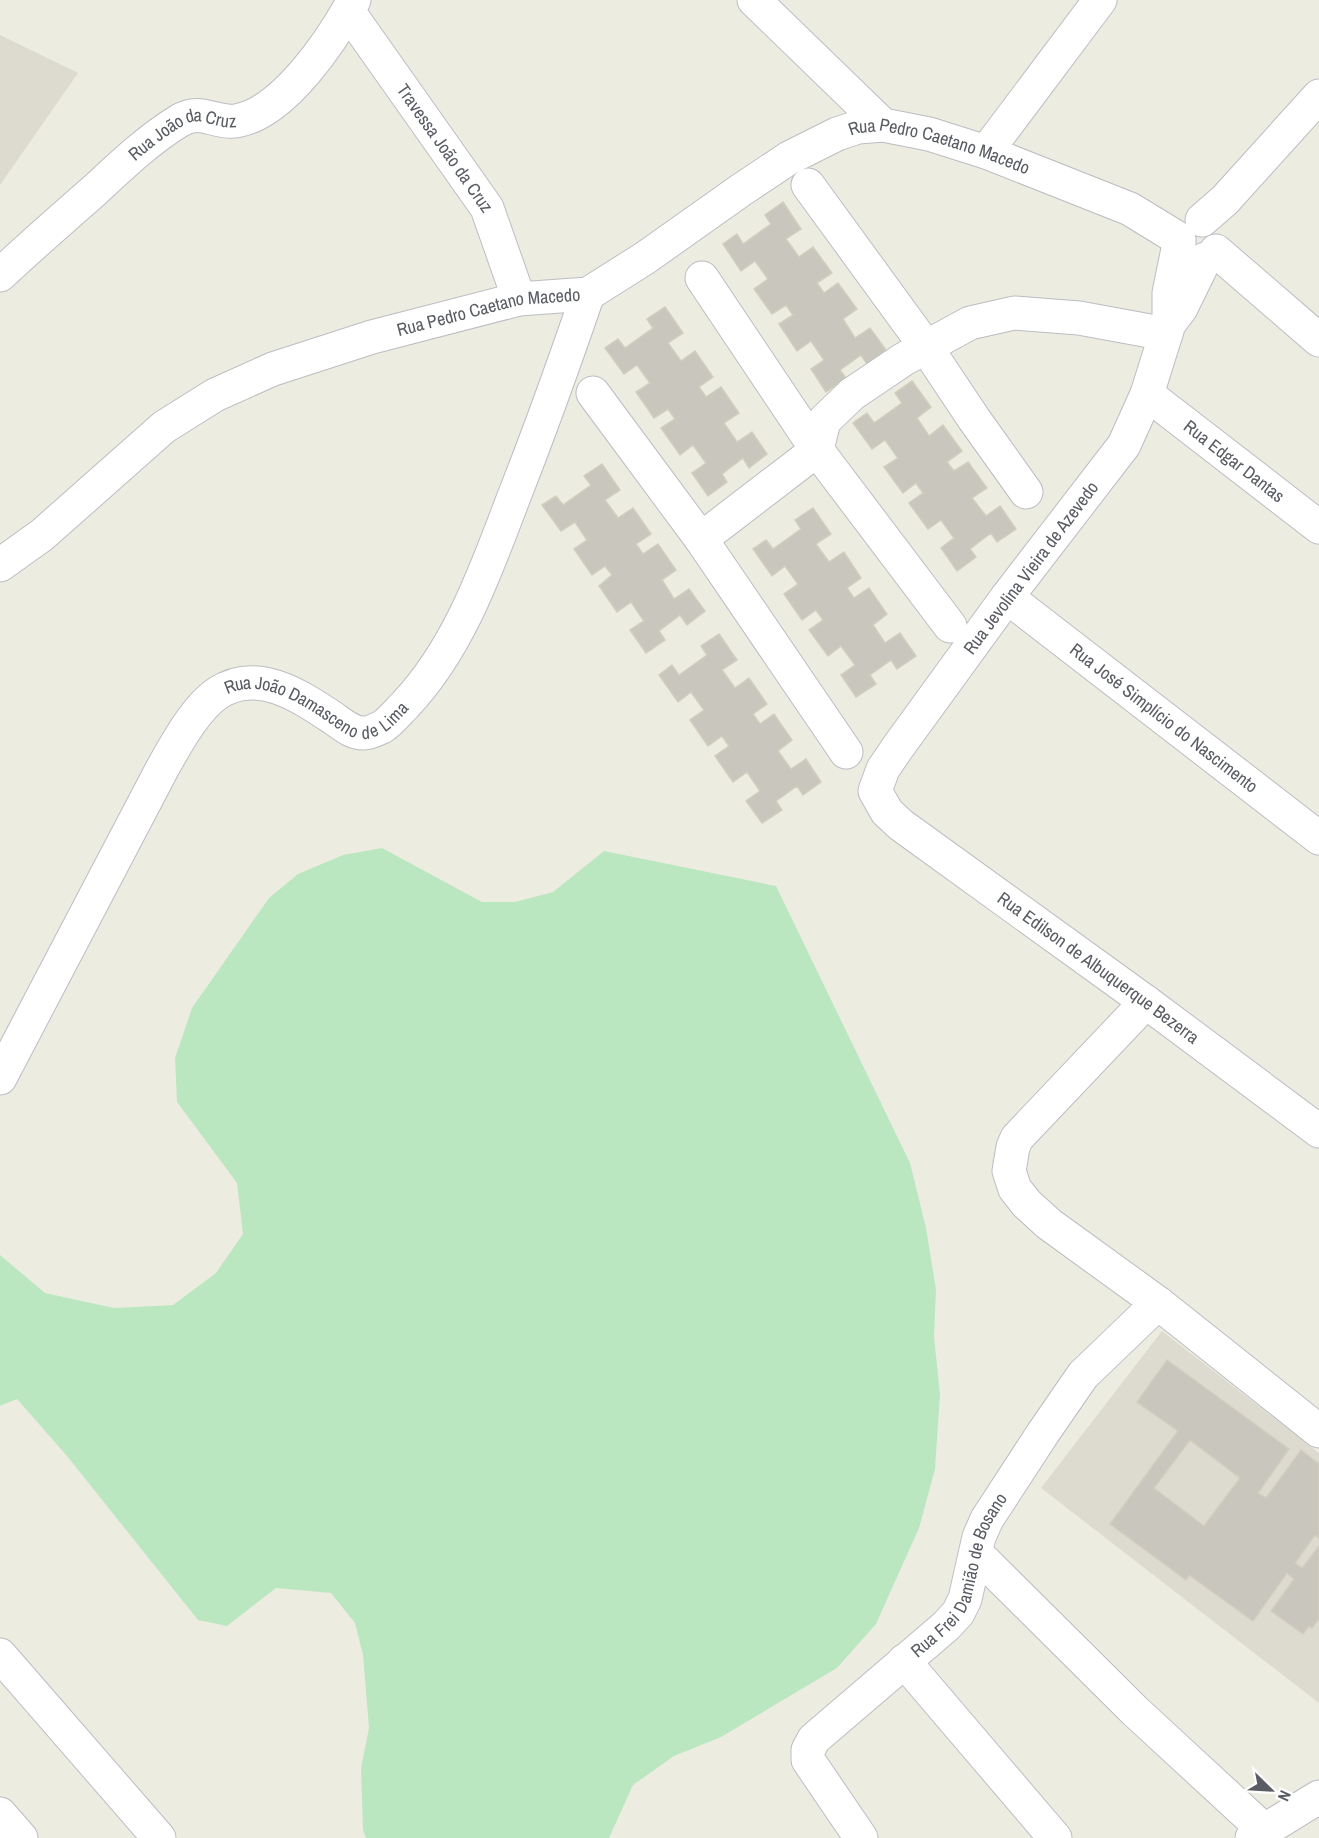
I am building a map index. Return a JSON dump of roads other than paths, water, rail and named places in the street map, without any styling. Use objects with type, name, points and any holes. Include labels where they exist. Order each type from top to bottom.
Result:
[{"type":"street","points":[[754,0],[883,125]]},
{"type":"street","points":[[986,152],[1100,0]]},
{"type":"street","name":"Rua João da Cruz","points":[[0,275],[149,141],[182,119],[194,114],[224,121],[235,121],[252,117],[279,100],[319,55],[351,5]]},
{"type":"street","name":"Travessa João da Cruz","points":[[351,5],[487,208],[519,299]]},
{"type":"street","name":"Rua Jevolina Vieira de Azevedo","points":[[880,801],[875,791],[883,769],[1008,597],[1124,445],[1147,394],[1167,329],[1181,308],[1202,232],[1319,96]]},
{"type":"street","name":"Rua Pedro Caetano Macedo","points":[[0,565],[42,535],[164,427],[215,395],[273,369],[361,340],[519,299],[588,294],[645,258],[789,158],[837,134],[858,127],[883,125],[929,134],[986,152],[1130,209],[1202,232]]},
{"type":"street","points":[[808,185],[926,347],[1026,492]]},
{"type":"street","points":[[1202,232],[1313,324]]},
{"type":"street","points":[[702,278],[817,450],[950,626]]},
{"type":"street","name":"Rua João Damasceno de Lima","points":[[0,1078],[162,769],[184,732],[217,693],[244,681],[266,684],[284,689],[312,704],[352,731],[366,734],[384,726],[417,693],[452,644],[488,564],[550,405],[588,294]]},
{"type":"street","points":[[701,539],[817,450],[824,421],[852,393],[926,347],[970,323],[1014,313],[1167,329]]},
{"type":"street","points":[[593,393],[701,539],[846,752]]},
{"type":"street","name":"Rua Edgar Dantas","points":[[1147,394],[1319,527]]},
{"type":"street","name":"Rua José Simplício do Nascimento","points":[[1008,597],[1319,838]]},
{"type":"street","name":"Rua Edilson de Albuquerque Bezerra","points":[[880,801],[901,825],[1146,1002],[1319,1131]]},
{"type":"street","points":[[1146,1002],[1017,1138],[1009,1171],[1015,1190],[1042,1217],[1158,1303],[1319,1431]]},
{"type":"street","name":"Rua Frei Damião de Bosano","points":[[861,1838],[808,1760],[808,1750],[814,1738],[958,1613],[965,1599],[979,1537],[987,1519],[1042,1433],[1083,1375],[1158,1303]]},
{"type":"street","points":[[976,1554],[1258,1834],[1319,1797]]},
{"type":"street","points":[[0,1655],[159,1838]]},
{"type":"street","points":[[904,1661],[1055,1838]]},
{"type":"street","points":[[0,1814],[21,1838]]}]
